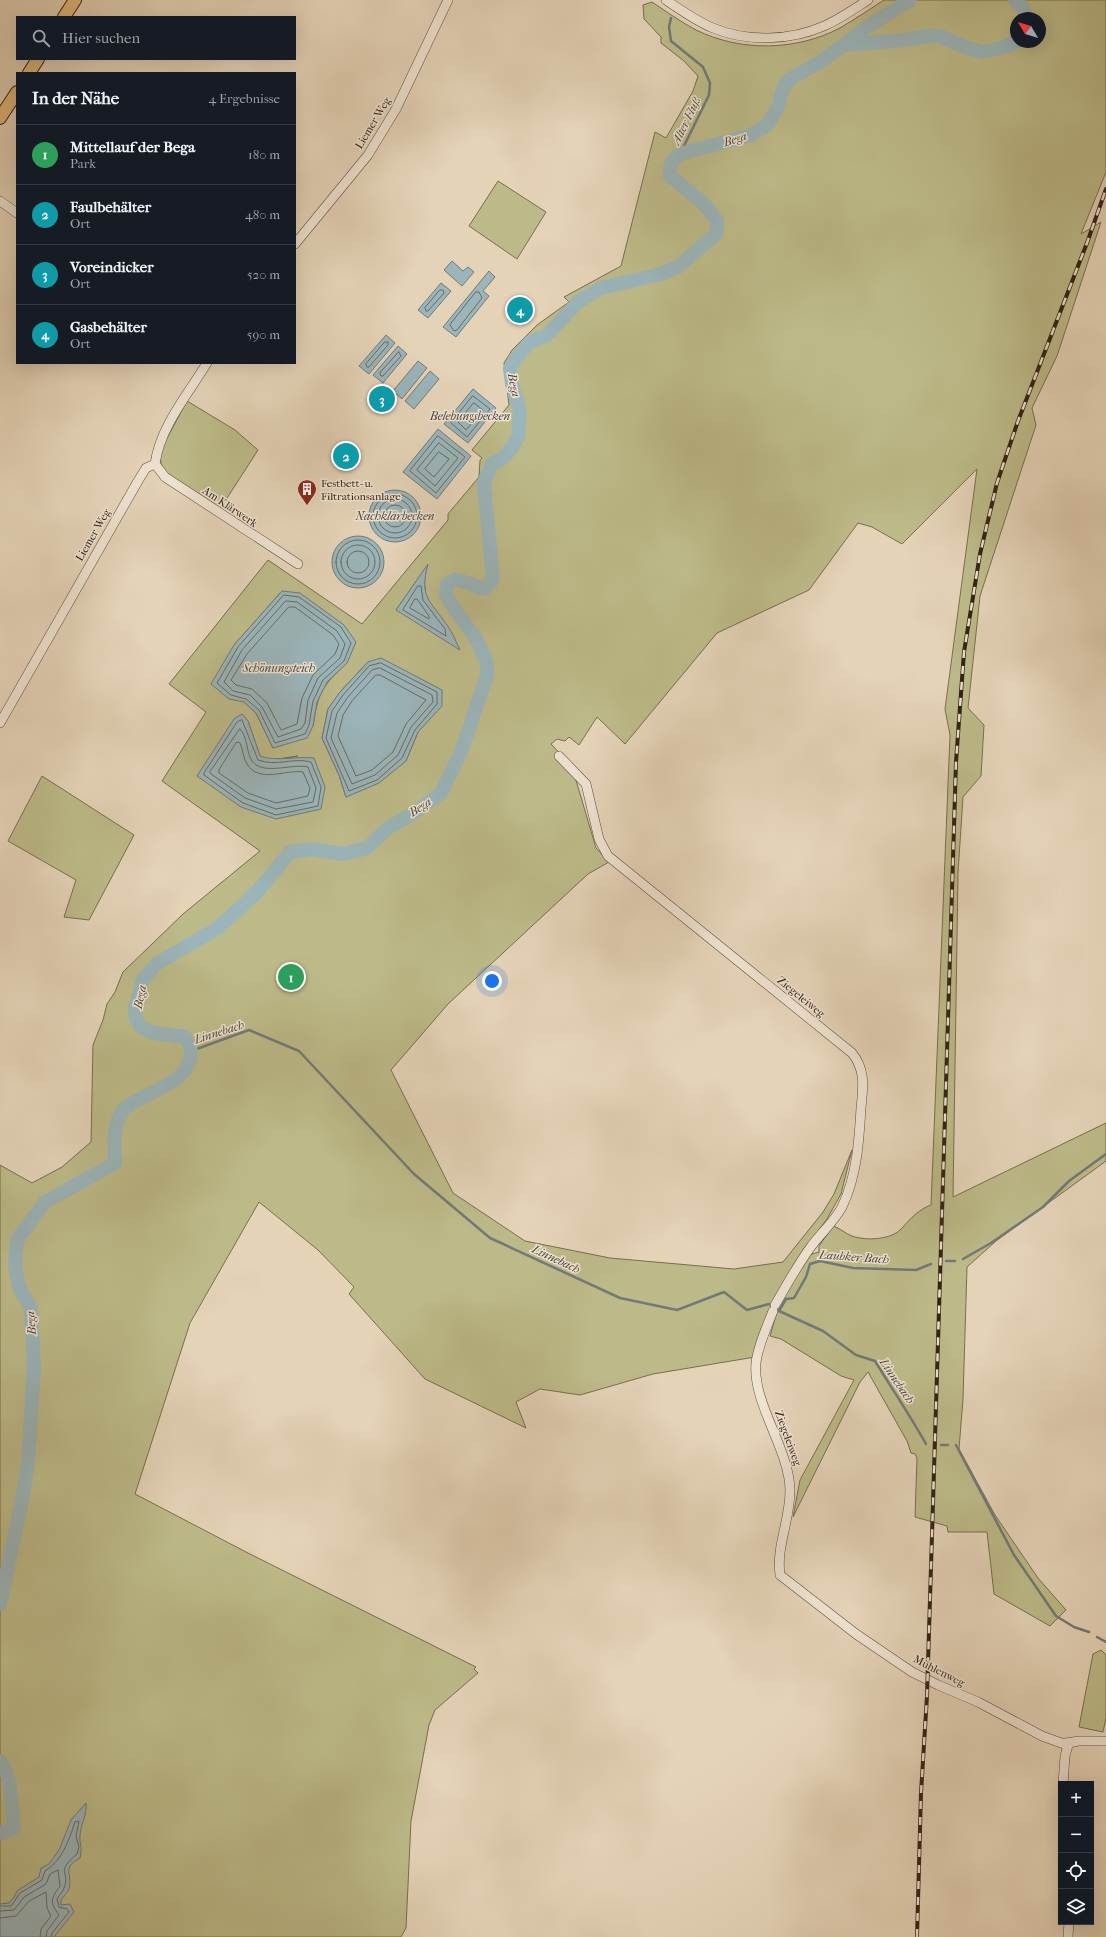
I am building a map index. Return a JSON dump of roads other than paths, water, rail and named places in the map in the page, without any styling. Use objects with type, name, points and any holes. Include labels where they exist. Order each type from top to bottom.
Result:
[{"type":"main road","points":[[65,16],[75,0]]},
{"type":"main road","points":[[30,72],[37,60]]},
{"type":"main road","points":[[0,118],[16,94]]},
{"type":"street","name":"Liemer Weg","points":[[296,243],[368,155],[396,109],[448,0]]},
{"type":"street","points":[[666,0],[694,18],[714,28],[750,37],[775,38],[800,34],[823,27],[868,0]]},
{"type":"street","points":[[0,201],[16,212]]},
{"type":"street","points":[[155,464],[157,451],[162,437],[206,364]]},
{"type":"street","name":"Liemer Weg","points":[[0,723],[138,481],[146,468],[155,464]]},
{"type":"street","name":"Am Klärwerk","points":[[155,464],[165,477],[298,564]]},
{"type":"street","name":"Ziegeleiweg","points":[[559,756],[586,784],[591,812],[599,838],[608,856],[852,1053],[859,1061],[863,1076],[860,1132],[855,1166],[849,1190],[837,1215],[810,1248],[790,1278],[774,1308],[756,1363],[758,1385],[788,1474],[790,1491],[788,1512],[780,1552],[780,1575]]},
{"type":"street","name":"Mühlenweg","points":[[780,1575],[856,1634],[912,1672],[978,1702],[1042,1736],[1064,1744],[1069,1742],[1106,1741]]},
{"type":"street","points":[[1062,1781],[1065,1756],[1069,1742]]},
{"type":"street","points":[[1068,1937],[1069,1925]]},
{"type":"water","points":[[452,261],[463,271],[468,267],[474,272],[462,286],[444,270]]},
{"type":"water","points":[[489,271],[495,277],[483,291],[489,296],[456,337],[443,327]]},
{"type":"water","points":[[441,283],[451,291],[428,318],[418,310]]},
{"type":"water","points":[[386,335],[395,343],[369,374],[359,366]]},
{"type":"water","points":[[398,346],[407,354],[383,383],[373,375]]},
{"type":"water","points":[[418,361],[427,368],[402,399],[393,391]]},
{"type":"water","points":[[430,371],[439,379],[414,409],[405,401]]},
{"type":"water","name":"Belebungsbecken","points":[[473,389],[496,408],[468,443],[444,424]]},
{"type":"water","points":[[438,429],[471,456],[437,499],[403,472]]},
{"type":"water","name":"Nachklärbecken","points":[[390,490],[400,490],[414,497],[421,511],[421,521],[414,535],[400,542],[390,542],[380,538],[373,531],[369,521],[369,511],[373,501],[380,494]]},
{"type":"water","name":"Nachklärbecken","points":[[353,536],[363,536],[377,543],[384,557],[384,567],[377,581],[363,588],[353,588],[343,584],[336,577],[332,567],[332,557],[336,547],[343,540]]},
{"type":"water","points":[[428,564],[425,584],[428,598],[453,634],[460,650],[396,610]]},
{"type":"water","name":"Schönungsteich","points":[[282,591],[300,593],[344,625],[356,642],[347,663],[327,682],[317,702],[313,726],[307,738],[273,748],[256,713],[244,702],[229,699],[211,684],[234,645]]},
{"type":"water","name":"Schönungsteich","points":[[381,658],[442,690],[442,706],[418,732],[406,761],[379,783],[346,797],[339,775],[322,738],[328,709],[340,692],[368,662]]},
{"type":"water","points":[[242,714],[248,721],[260,756],[273,759],[314,758],[325,787],[321,809],[276,819],[241,807],[197,776],[234,719]]},
{"type":"water","points":[[86,1803],[86,1812],[80,1835],[80,1858],[69,1868],[69,1889],[61,1900],[61,1905],[70,1904],[74,1912],[54,1937],[0,1937],[0,1904],[9,1903],[17,1891],[39,1877],[41,1868],[49,1864],[59,1850],[71,1820]]},
{"type":"waterway","name":"Bega","points":[[0,1604],[21,1506],[28,1462],[34,1367],[31,1308],[19,1287],[15,1266],[17,1240],[45,1202],[115,1163],[115,1130],[123,1111],[127,1106],[159,1090],[177,1078],[184,1071],[189,1062],[191,1049],[185,1037],[153,1033],[141,1027],[136,1019],[135,1008],[143,979],[156,964],[218,928],[257,892],[290,852],[311,849],[343,854],[367,848],[388,828],[420,809],[441,793],[461,752],[487,676],[487,663],[477,640],[446,595],[447,584],[456,579],[485,589],[493,579],[484,483],[492,464],[503,458],[511,449],[518,437],[520,412],[512,384],[510,369],[515,359],[530,342],[546,336],[579,301],[601,288],[661,274],[679,266],[717,233],[717,221],[704,204],[670,176],[670,166],[674,158],[680,154],[751,135],[768,124],[778,107],[783,88],[790,79],[822,61],[867,27],[910,0]]},
{"type":"waterway","name":"Bega","points":[[1015,0],[1022,7],[1024,12]]},
{"type":"waterway","name":"Alter Fluß","points":[[671,18],[669,27],[671,41],[703,67],[710,83],[709,95],[680,154]]},
{"type":"waterway","name":"Bega","points":[[844,45],[904,40],[937,35],[965,47],[982,52],[1010,44]]},
{"type":"waterway","name":"Linnebach","points":[[191,1051],[249,1030],[299,1051],[414,1174],[490,1238],[620,1298],[677,1310],[724,1292],[747,1310],[769,1304],[779,1311],[823,1331],[856,1355],[875,1361],[926,1444]]},
{"type":"waterway","name":"Laubker Bach","points":[[963,1259],[991,1243],[1043,1207],[1069,1181],[1106,1154]]},
{"type":"waterway","name":"Laubker Bach","points":[[779,1311],[786,1299],[794,1298],[806,1277],[810,1264],[820,1261],[853,1268],[916,1270],[931,1264]]},
{"type":"waterway","name":"Laubker Bach","points":[[946,1261],[955,1261]]},
{"type":"waterway","name":"Linnebach","points":[[941,1445],[948,1445]]},
{"type":"waterway","name":"Linnebach","points":[[956,1445],[1014,1555],[1056,1616],[1074,1627],[1089,1632]]},
{"type":"waterway","name":"Linnebach","points":[[1097,1637],[1106,1642]]},
{"type":"waterway","name":"Bega","points":[[0,1761],[7,1774],[9,1783],[14,1828],[0,1834]]},
{"type":"railway","points":[[917,1937],[921,1793],[927,1696],[956,762],[964,652],[980,554],[997,483],[1018,421],[1087,243],[1106,189]]},
{"type":"place","name":"Gasbehälter","points":[[520,310]]},
{"type":"place","name":"Voreindicker","points":[[382,399]]},
{"type":"place","name":"Faulbehälter","points":[[346,456]]},
{"type":"place","name":"Festbett- u. Filtrationsanlage","points":[[307,506]]},
{"type":"place","name":"Mittellauf der Bega","points":[[291,977]]}]
